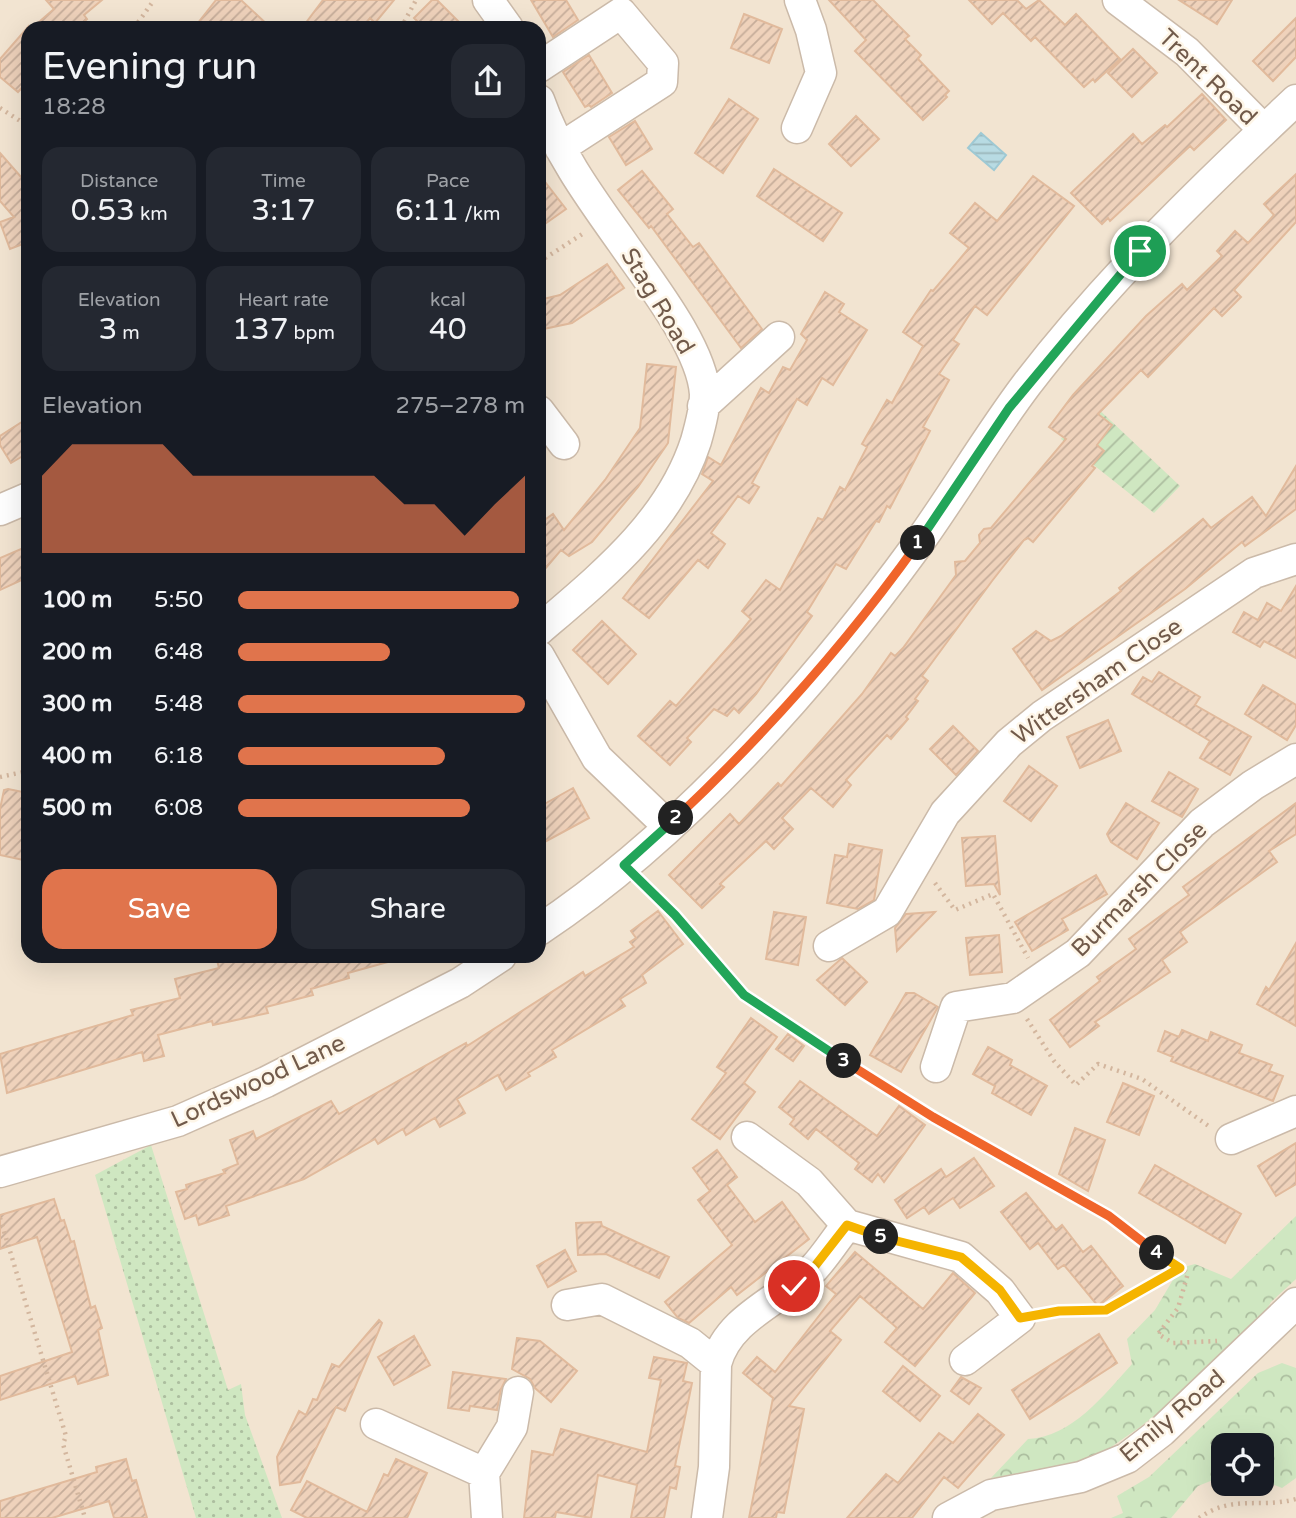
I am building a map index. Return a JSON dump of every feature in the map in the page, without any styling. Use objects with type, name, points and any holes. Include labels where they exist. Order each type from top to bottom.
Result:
[{"type":"street","points":[[488,0],[503,21]]},
{"type":"street","points":[[797,128],[821,73],[811,30],[800,0]]},
{"type":"street","name":"Trent Road","points":[[1118,0],[1187,52],[1264,130]]},
{"type":"street","points":[[546,62],[621,13],[663,63],[663,82],[560,148]]},
{"type":"street","points":[[546,925],[624,865],[755,742],[844,640],[926,532],[1009,408],[1107,287],[1296,100]]},
{"type":"street","name":"Stag Road","points":[[546,116],[560,148],[667,306],[691,349],[705,393],[685,474],[651,524],[608,571],[546,624]]},
{"type":"street","points":[[703,407],[779,337]]},
{"type":"street","points":[[546,420],[564,444]]},
{"type":"street","name":"Wittersham Close","points":[[829,946],[887,912],[945,813],[1009,743],[1042,716],[1254,573],[1296,559]]},
{"type":"street","points":[[546,668],[597,758],[668,826]]},
{"type":"street","name":"Burmarsh Close","points":[[936,1068],[956,1007],[1013,998],[1078,953],[1202,823],[1253,785],[1296,759]]},
{"type":"street","name":"Lordswood Lane","points":[[0,1172],[178,1121],[266,1082],[460,983],[490,963]]},
{"type":"street","points":[[1230,1139],[1296,1111]]},
{"type":"street","points":[[747,1138],[809,1182],[847,1225],[961,1257],[1000,1290],[1020,1318],[965,1360]]},
{"type":"street","points":[[707,1518],[717,1427],[716,1364],[732,1332],[815,1266],[847,1225]]},
{"type":"street","points":[[567,1305],[601,1299],[690,1343],[716,1364]]},
{"type":"street","name":"Emily Road","points":[[948,1518],[991,1495],[1081,1477],[1127,1458],[1162,1431],[1251,1347],[1291,1316]]},
{"type":"street","points":[[487,1518],[484,1473],[512,1427],[518,1392]]},
{"type":"street","points":[[376,1424],[484,1473]]},
{"type":"path","points":[[139,21],[154,0]]},
{"type":"path","points":[[405,21],[416,0]]},
{"type":"path","points":[[0,108],[21,122]]},
{"type":"path","points":[[546,257],[605,218]]},
{"type":"path","points":[[0,777],[21,772]]},
{"type":"path","points":[[624,865],[675,915],[744,995],[933,1117],[1109,1216],[1188,1273],[1178,1308],[1158,1334],[1173,1343],[1241,1339],[1251,1347]]},
{"type":"path","points":[[911,869],[926,872],[955,910],[993,894],[1040,980]]},
{"type":"path","points":[[1013,998],[1055,1060],[1076,1085],[1098,1064],[1142,1079],[1230,1139]]},
{"type":"path","points":[[0,1218],[66,1436],[63,1444],[85,1518]]},
{"type":"path","points":[[1020,1318],[1059,1311],[1106,1310],[1180,1268]]},
{"type":"path","points":[[1199,1518],[1216,1507],[1235,1502],[1296,1499]]},
{"type":"shaded area","points":[[0,0],[1296,0],[1296,1518],[0,1518]]},
{"type":"green space","points":[[1093,404],[1180,486],[1154,513],[1061,439],[1062,437],[1096,460],[1104,451],[1097,445],[1089,408]]},
{"type":"green space","points":[[151,1145],[228,1390],[241,1384],[245,1415],[282,1518],[196,1518],[95,1175]]},
{"type":"green space","points":[[1296,1216],[1296,1279],[1271,1302],[1247,1343],[1140,1427],[1091,1461],[991,1478],[1028,1439],[1059,1431],[1073,1423],[1110,1389],[1132,1364],[1127,1339],[1155,1310],[1180,1268],[1195,1264],[1231,1279]]},
{"type":"green space","points":[[1282,1363],[1296,1368],[1296,1478],[1282,1488],[1274,1485],[1274,1433],[1211,1433],[1211,1481],[1198,1486],[1171,1518],[1111,1518],[1123,1513],[1117,1496],[1149,1477],[1258,1373]]},
{"type":"water","points":[[981,133],[1006,155],[994,170],[968,148]]},
{"type":"building","points":[[46,0],[102,0],[84,15],[87,19],[85,21],[40,21],[54,9]]},
{"type":"building","points":[[216,0],[241,0],[264,21],[200,21]]},
{"type":"building","points":[[323,0],[394,0],[377,21],[370,18],[368,21],[307,21]]},
{"type":"building","points":[[432,0],[437,0],[458,21],[417,21],[414,18]]},
{"type":"building","points":[[531,0],[566,0],[578,20],[553,37],[546,21]]},
{"type":"building","points":[[829,0],[873,0],[909,36],[905,39],[921,55],[918,59],[949,91],[945,95],[947,97],[923,120],[855,51],[866,40]]},
{"type":"building","points":[[969,0],[1017,0],[1026,9],[1039,0],[1065,25],[1076,14],[1120,59],[1095,82],[1093,79],[1084,87],[1035,37],[1031,41],[1003,13],[992,24]]},
{"type":"building","points":[[1179,0],[1232,0],[1217,24]]},
{"type":"building","points":[[744,14],[782,29],[769,63],[731,48]]},
{"type":"building","points":[[1296,18],[1296,57],[1273,81],[1253,61]]},
{"type":"building","points":[[21,35],[21,89],[18,92],[0,77],[0,59]]},
{"type":"building","points":[[1133,49],[1157,73],[1132,97],[1108,73]]},
{"type":"building","points":[[589,55],[612,93],[591,107],[585,107],[563,72]]},
{"type":"building","points":[[1202,94],[1226,120],[1194,150],[1190,146],[1110,221],[1108,218],[1102,224],[1071,193],[1133,134],[1142,144],[1165,125],[1167,127]]},
{"type":"building","points":[[729,99],[758,119],[723,173],[695,153]]},
{"type":"building","points":[[856,116],[879,139],[851,166],[829,144]]},
{"type":"building","points":[[635,121],[652,149],[626,165],[609,137]]},
{"type":"building","points":[[0,153],[21,177],[21,245],[10,249],[0,222],[14,217],[0,201]]},
{"type":"building","points":[[774,169],[842,213],[823,241],[757,196]]},
{"type":"building","points":[[642,171],[673,209],[667,214],[693,247],[699,243],[762,329],[741,348],[651,226],[649,228],[618,190]]},
{"type":"building","points":[[1296,174],[1296,222],[1234,290],[1241,297],[1222,316],[1214,308],[1148,377],[1141,370],[1098,414],[1112,425],[1097,445],[1104,451],[1092,466],[1095,468],[1033,542],[1028,538],[1024,540],[992,581],[922,676],[928,681],[915,699],[918,701],[906,717],[908,719],[891,739],[887,735],[846,780],[851,785],[833,807],[811,788],[782,818],[793,829],[774,849],[766,841],[720,884],[724,887],[702,908],[669,875],[730,814],[739,824],[778,783],[781,786],[862,694],[891,653],[895,656],[903,648],[956,575],[955,562],[965,561],[980,543],[979,535],[984,529],[991,528],[1066,439],[1049,427],[1073,395],[1146,316],[1182,284],[1187,290],[1222,256],[1217,251],[1235,231],[1248,243],[1274,215],[1264,204]]},
{"type":"building","points":[[1033,176],[1074,206],[987,315],[975,306],[953,340],[959,344],[939,374],[949,380],[923,427],[930,431],[890,508],[887,506],[879,522],[876,521],[846,569],[836,564],[807,612],[812,616],[756,694],[739,713],[734,708],[727,716],[714,709],[687,738],[691,742],[670,765],[638,736],[670,701],[676,706],[730,645],[751,619],[742,611],[766,580],[780,590],[818,518],[823,520],[840,487],[845,490],[867,447],[862,444],[887,400],[892,403],[923,346],[903,332],[931,290],[933,291],[969,248],[950,233],[975,203],[997,221]]},
{"type":"building","points":[[546,183],[566,209],[546,223]]},
{"type":"building","points":[[607,264],[624,288],[572,323],[546,329],[546,298],[560,295]]},
{"type":"building","points":[[825,292],[844,304],[839,312],[867,330],[833,385],[822,378],[807,405],[797,399],[752,483],[759,487],[749,503],[738,496],[711,533],[725,544],[708,568],[698,560],[649,618],[623,598],[713,481],[702,474],[708,457],[721,465],[761,388],[769,393],[783,367],[790,370],[807,340],[801,334]]},
{"type":"building","points":[[647,364],[676,367],[668,443],[638,487],[592,542],[569,556],[561,550],[546,568],[546,519],[553,514],[564,530],[605,480],[640,428]]},
{"type":"building","points":[[21,422],[21,457],[11,463],[0,445],[0,436]]},
{"type":"building","points":[[1296,466],[1296,509],[1245,546],[1242,542],[1185,589],[1042,690],[1013,649],[1036,631],[1051,641],[1061,636],[1121,591],[1119,588],[1203,519],[1211,528],[1252,497],[1266,516]]},
{"type":"building","points":[[21,549],[21,580],[0,590],[0,558]]},
{"type":"building","points":[[1296,586],[1296,658],[1264,641],[1260,647],[1233,632],[1244,612],[1258,620],[1267,603],[1281,611]]},
{"type":"building","points":[[602,621],[636,654],[608,684],[573,650]]},
{"type":"building","points":[[1159,672],[1200,697],[1195,705],[1251,737],[1230,775],[1200,758],[1210,741],[1132,694],[1143,677],[1152,682]]},
{"type":"building","points":[[1263,685],[1296,705],[1296,725],[1287,740],[1245,714]]},
{"type":"building","points":[[1108,720],[1121,751],[1080,768],[1067,737]]},
{"type":"building","points":[[953,726],[978,751],[956,775],[930,749]]},
{"type":"building","points":[[1029,766],[1057,786],[1031,821],[1004,801]]},
{"type":"building","points":[[1169,772],[1198,789],[1182,817],[1152,801]]},
{"type":"building","points":[[573,788],[589,818],[546,841],[546,803]]},
{"type":"building","points":[[4,790],[21,792],[21,860],[0,855],[0,809]]},
{"type":"building","points":[[1126,803],[1159,823],[1137,859],[1111,842],[1107,834]]},
{"type":"building","points":[[1296,803],[1296,834],[1269,851],[1277,862],[1180,932],[1187,942],[1162,960],[1170,972],[1095,1022],[1099,1026],[1070,1047],[1050,1020],[1100,981],[1097,977],[1136,949],[1129,939],[1189,895],[1183,887]]},
{"type":"building","points":[[995,836],[1000,895],[994,884],[966,886],[962,838]]},
{"type":"building","points":[[849,844],[882,850],[874,900],[858,909],[827,903],[835,855],[847,857]]},
{"type":"building","points":[[1096,875],[1107,894],[1062,919],[1068,930],[1032,951],[1015,922]]},
{"type":"building","points":[[658,911],[683,944],[642,975],[646,983],[620,999],[625,1006],[552,1050],[556,1057],[528,1073],[530,1076],[506,1090],[498,1075],[457,1099],[465,1113],[440,1127],[435,1118],[406,1135],[403,1129],[378,1144],[375,1139],[304,1179],[226,1206],[229,1215],[199,1225],[196,1215],[185,1219],[176,1192],[187,1189],[186,1185],[225,1173],[223,1170],[238,1164],[230,1140],[253,1131],[256,1139],[331,1101],[339,1114],[466,1043],[467,1046],[583,972],[585,976],[634,947],[630,942],[636,938],[631,931]]},
{"type":"building","points":[[774,912],[806,917],[798,965],[766,959]]},
{"type":"building","points":[[935,912],[897,951],[895,928],[906,914]]},
{"type":"building","points":[[999,935],[1002,972],[970,975],[966,938]]},
{"type":"building","points":[[1296,943],[1296,1026],[1257,1004],[1266,987],[1269,990]]},
{"type":"building","points":[[842,958],[867,982],[845,1005],[817,980]]},
{"type":"building","points":[[218,963],[384,963],[348,973],[349,978],[311,989],[313,995],[266,1007],[268,1013],[213,1025],[212,1021],[158,1035],[164,1056],[144,1061],[142,1052],[7,1093],[0,1054],[133,1015],[131,1010],[180,998],[175,979],[219,968]]},
{"type":"building","points":[[906,993],[914,993],[938,1007],[901,1072],[870,1055]]},
{"type":"building","points":[[751,1018],[777,1037],[744,1083],[755,1092],[720,1139],[692,1119],[726,1073],[717,1067]]},
{"type":"building","points":[[1182,1030],[1208,1041],[1211,1032],[1242,1045],[1239,1053],[1272,1065],[1269,1071],[1283,1076],[1273,1101],[1171,1061],[1173,1057],[1158,1051],[1165,1031],[1179,1037]]},
{"type":"building","points":[[788,1034],[804,1046],[793,1061],[776,1049]]},
{"type":"building","points":[[988,1047],[1012,1060],[1010,1065],[1047,1086],[1031,1115],[992,1093],[995,1086],[973,1074]]},
{"type":"building","points":[[800,1081],[877,1136],[899,1106],[925,1125],[884,1182],[878,1174],[872,1182],[855,1169],[859,1163],[816,1129],[808,1139],[790,1124],[794,1119],[779,1107]]},
{"type":"building","points":[[1123,1083],[1154,1096],[1139,1135],[1107,1122]]},
{"type":"building","points":[[1075,1128],[1105,1140],[1088,1191],[1059,1174]]},
{"type":"building","points":[[1296,1143],[1296,1184],[1276,1196],[1258,1166]]},
{"type":"building","points":[[717,1150],[737,1177],[727,1185],[755,1222],[782,1202],[809,1239],[737,1295],[731,1287],[689,1323],[678,1318],[665,1302],[732,1245],[698,1200],[710,1191],[693,1168]]},
{"type":"building","points":[[974,1158],[994,1186],[960,1208],[953,1198],[929,1214],[924,1207],[907,1218],[895,1200],[941,1169],[946,1177]]},
{"type":"building","points":[[1155,1165],[1241,1214],[1225,1243],[1139,1193]]},
{"type":"building","points":[[1026,1193],[1056,1230],[1062,1225],[1083,1252],[1091,1246],[1123,1286],[1098,1306],[1064,1265],[1058,1269],[1038,1243],[1030,1249],[1001,1212]]},
{"type":"building","points":[[54,1199],[71,1242],[74,1241],[91,1308],[95,1306],[102,1328],[98,1330],[108,1375],[78,1384],[75,1376],[0,1400],[0,1376],[72,1352],[37,1237],[0,1249],[0,1215]]},
{"type":"building","points":[[601,1222],[602,1226],[669,1257],[659,1278],[606,1254],[578,1255],[576,1223]]},
{"type":"building","points":[[565,1250],[576,1271],[548,1287],[537,1266]]},
{"type":"building","points":[[855,1252],[923,1309],[953,1273],[975,1293],[915,1366],[885,1342],[897,1328],[860,1296],[830,1331],[841,1340],[789,1406],[804,1409],[784,1513],[777,1512],[776,1518],[749,1518],[773,1398],[743,1373],[757,1357],[775,1372],[836,1294],[826,1286]]},
{"type":"building","points":[[379,1320],[382,1323],[345,1411],[336,1407],[300,1482],[280,1485],[277,1457],[299,1411],[306,1415],[313,1399],[317,1400],[332,1364],[339,1367]]},
{"type":"building","points":[[1099,1334],[1117,1363],[1030,1419],[1012,1390]]},
{"type":"building","points":[[414,1336],[430,1365],[394,1385],[378,1357]]},
{"type":"building","points":[[517,1338],[540,1341],[577,1371],[551,1402],[535,1388],[530,1379],[512,1369]]},
{"type":"building","points":[[654,1357],[687,1363],[683,1381],[692,1383],[675,1466],[680,1467],[676,1489],[670,1487],[664,1518],[631,1518],[637,1485],[598,1475],[591,1518],[556,1512],[555,1518],[524,1518],[532,1451],[553,1455],[561,1429],[647,1452],[661,1380],[649,1378]]},
{"type":"building","points":[[903,1366],[940,1396],[920,1421],[883,1391]]},
{"type":"building","points":[[453,1372],[506,1379],[497,1410],[470,1406],[469,1411],[448,1408]]},
{"type":"building","points":[[961,1377],[981,1388],[969,1404],[951,1391]]},
{"type":"building","points":[[978,1414],[1004,1435],[958,1488],[944,1477],[912,1518],[847,1518],[886,1474],[898,1483],[939,1433],[953,1443]]},
{"type":"building","points":[[126,1459],[132,1481],[136,1480],[147,1518],[114,1518],[109,1501],[52,1518],[0,1518],[0,1501],[97,1472],[96,1467]]},
{"type":"building","points":[[396,1459],[427,1473],[407,1518],[307,1518],[291,1510],[307,1481],[367,1512],[384,1474],[388,1476]]},
{"type":"route","points":[[794,1286],[815,1266],[847,1225],[876,1236],[961,1257],[1000,1290],[1020,1318],[1059,1311],[1106,1310],[1180,1268],[1134,1237],[1109,1216],[933,1117],[744,995],[675,915],[624,865],[755,742],[822,667],[915,548],[1029,381],[1140,251]]}]
